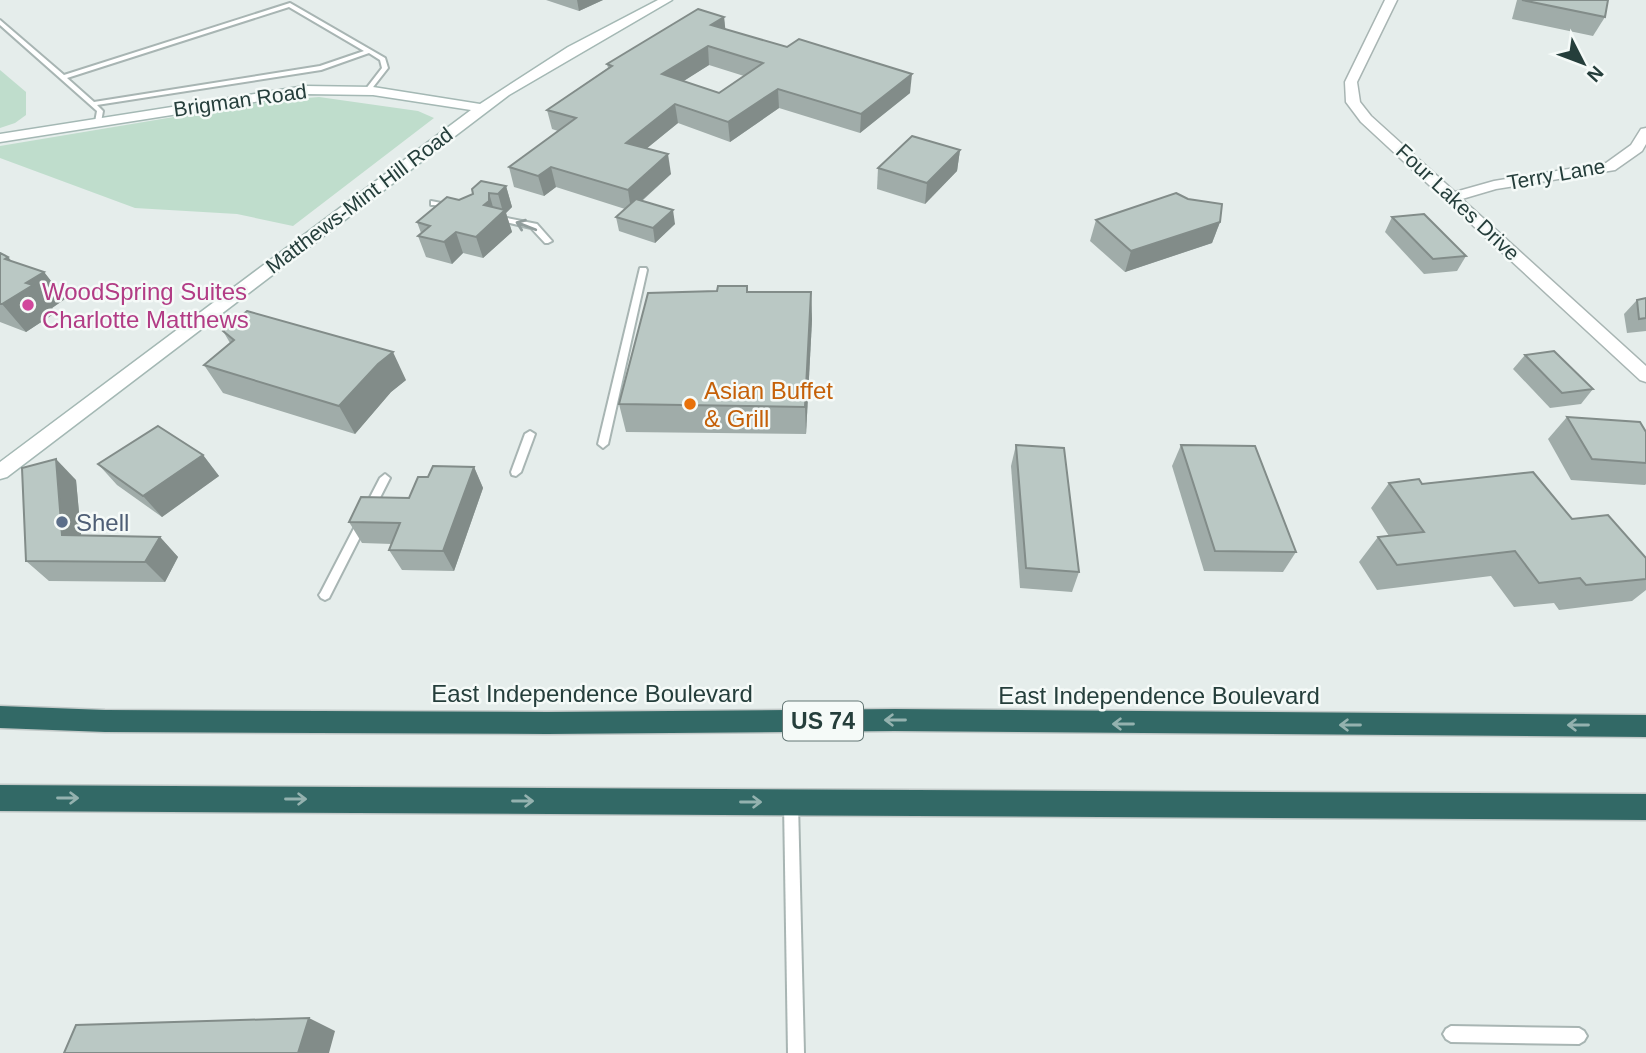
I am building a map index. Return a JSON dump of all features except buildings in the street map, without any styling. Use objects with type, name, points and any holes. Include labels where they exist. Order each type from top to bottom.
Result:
[{"type":"highway","name":"East Independence Boulevard","points":[[0,717],[113,721],[895,720],[1127,724],[1646,726]]},
{"type":"highway","points":[[0,798],[1646,807]]},
{"type":"street","name":"Matthews-Mint Hill Road","points":[[0,472],[481,108],[550,63],[666,0]]},
{"type":"street","name":"Four Lakes Drive","points":[[1391,0],[1351,82],[1353,102],[1366,118],[1646,376]]},
{"type":"street","name":"Brigman Road","points":[[0,138],[282,92],[368,90],[481,108]]},
{"type":"street","name":"Terry Lane","points":[[1454,197],[1494,185],[1611,167],[1637,148],[1646,132]]},
{"type":"lane","points":[[281,0],[383,59],[385,68],[368,90]]},
{"type":"lane","points":[[63,78],[290,5]]},
{"type":"lane","points":[[0,22],[100,111],[98,122]]},
{"type":"lane","points":[[92,103],[321,68],[369,51]]},
{"type":"lane","points":[[434,203],[465,211]]},
{"type":"lane","points":[[500,218],[534,226],[548,241]]},
{"type":"lane","points":[[604,443],[643,270]]},
{"type":"lane","points":[[516,472],[530,434]]},
{"type":"lane","points":[[326,595],[385,478]]},
{"type":"lane","points":[[790,803],[796,1053]]},
{"type":"lane","points":[[1451,1034],[1579,1036]]},
{"type":"green space","points":[[0,70],[26,92],[26,115],[15,123],[0,128]]},
{"type":"green space","points":[[319,97],[418,111],[434,118],[293,226],[237,214],[135,208],[0,158],[0,146],[270,101]]},
{"type":"place","name":"WoodSpring Suites Charlotte Matthews","points":[[28,305]]},
{"type":"place","name":"Asian Buffet & Grill","points":[[690,404]]},
{"type":"place","name":"Shell","points":[[62,522]]}]
